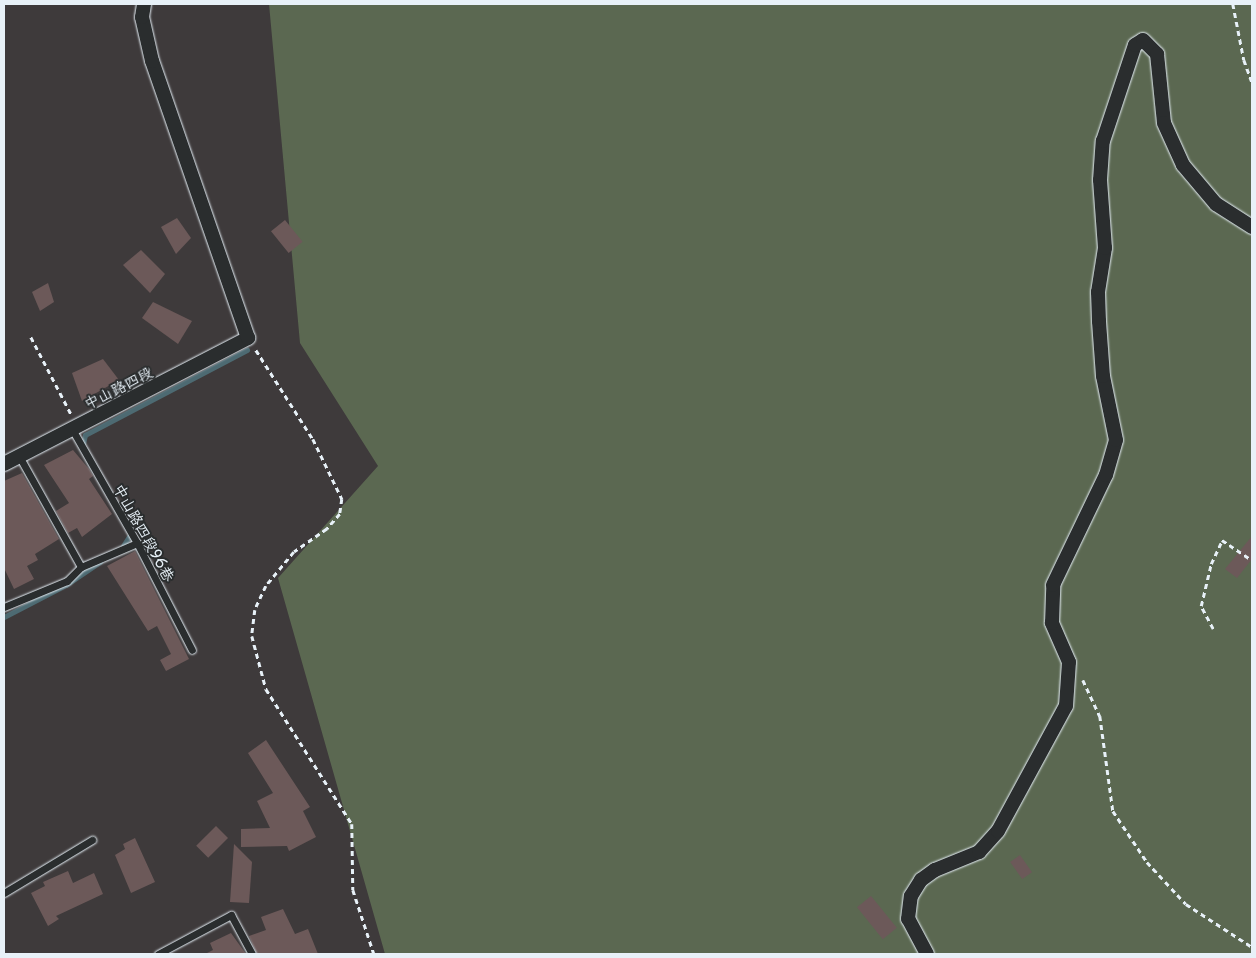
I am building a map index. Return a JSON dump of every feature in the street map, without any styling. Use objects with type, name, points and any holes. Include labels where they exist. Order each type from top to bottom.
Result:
[{"type":"street","points":[[144,4],[142,17],[152,61],[248,338]]},
{"type":"street","points":[[927,954],[908,919],[910,896],[922,880],[935,870],[979,852],[998,832],[1066,706],[1069,662],[1052,623],[1053,585],[1106,475],[1116,440],[1103,376],[1099,322],[1098,292],[1105,248],[1100,180],[1103,141],[1136,45],[1143,40],[1157,54],[1164,123],[1183,164],[1216,204],[1252,227]]},
{"type":"street","name":"中山路四段","points":[[4,464],[248,338]]},
{"type":"lane","name":"中山路四段96巷","points":[[75,428],[192,650]]},
{"type":"lane","points":[[19,456],[81,568]]},
{"type":"lane","points":[[4,608],[66,581],[81,568],[137,543]]},
{"type":"lane","points":[[4,892],[92,840]]},
{"type":"lane","points":[[158,954],[231,915],[252,954]]},
{"type":"path","points":[[1233,4],[1244,60],[1252,82]]},
{"type":"path","points":[[31,337],[75,428]]},
{"type":"path","points":[[248,338],[313,439],[342,499],[340,514],[327,529],[294,552],[266,586],[255,610],[252,636],[266,690],[352,824],[353,890],[374,954]]},
{"type":"path","points":[[1213,629],[1201,606],[1210,564],[1222,540],[1252,560]]},
{"type":"path","points":[[1069,662],[1088,687],[1100,716],[1112,811],[1147,862],[1186,904],[1252,947]]},
{"type":"green space","points":[[269,4],[1252,4],[1252,954],[385,954],[278,578],[378,466],[300,343]]},
{"type":"building","points":[[177,218],[191,238],[176,254],[161,227]]},
{"type":"building","points":[[285,220],[303,242],[289,253],[271,231]]},
{"type":"building","points":[[141,250],[165,274],[150,293],[123,265]]},
{"type":"building","points":[[48,283],[54,302],[40,311],[32,292]]},
{"type":"building","points":[[153,302],[192,321],[178,344],[142,318]]},
{"type":"building","points":[[103,359],[119,380],[82,401],[72,373]]},
{"type":"building","points":[[73,450],[89,469],[93,476],[89,479],[112,514],[82,537],[77,528],[68,533],[56,511],[69,503],[44,465]]},
{"type":"building","points":[[22,473],[59,539],[35,554],[38,560],[27,566],[34,579],[14,589],[4,568],[4,481]]},
{"type":"building","points":[[1252,536],[1252,559],[1237,578],[1225,569]]},
{"type":"building","points":[[135,551],[189,659],[166,671],[160,660],[171,654],[157,626],[148,631],[107,566]]},
{"type":"building","points":[[266,740],[310,807],[303,811],[316,837],[289,851],[287,846],[241,847],[241,829],[270,828],[257,801],[273,793],[248,753]]},
{"type":"building","points":[[216,826],[228,838],[208,858],[196,846]]},
{"type":"building","points":[[135,838],[155,882],[131,893],[115,855],[125,849],[123,844]]},
{"type":"building","points":[[234,844],[252,862],[249,903],[230,902]]},
{"type":"building","points":[[1020,855],[1032,872],[1022,879],[1010,862]]},
{"type":"building","points":[[68,871],[73,883],[94,873],[103,894],[56,916],[59,919],[48,926],[31,893],[45,886],[43,882]]},
{"type":"building","points":[[871,896],[897,928],[883,939],[857,907]]},
{"type":"building","points":[[283,909],[295,934],[308,929],[318,954],[257,954],[249,936],[266,930],[261,917]]},
{"type":"building","points":[[231,933],[246,954],[205,954],[213,950],[210,943]]},
{"type":"waterway","points":[[83,444],[85,435],[247,350]]},
{"type":"waterway","points":[[123,546],[132,532]]},
{"type":"waterway","points":[[4,617],[66,585],[100,562]]}]
